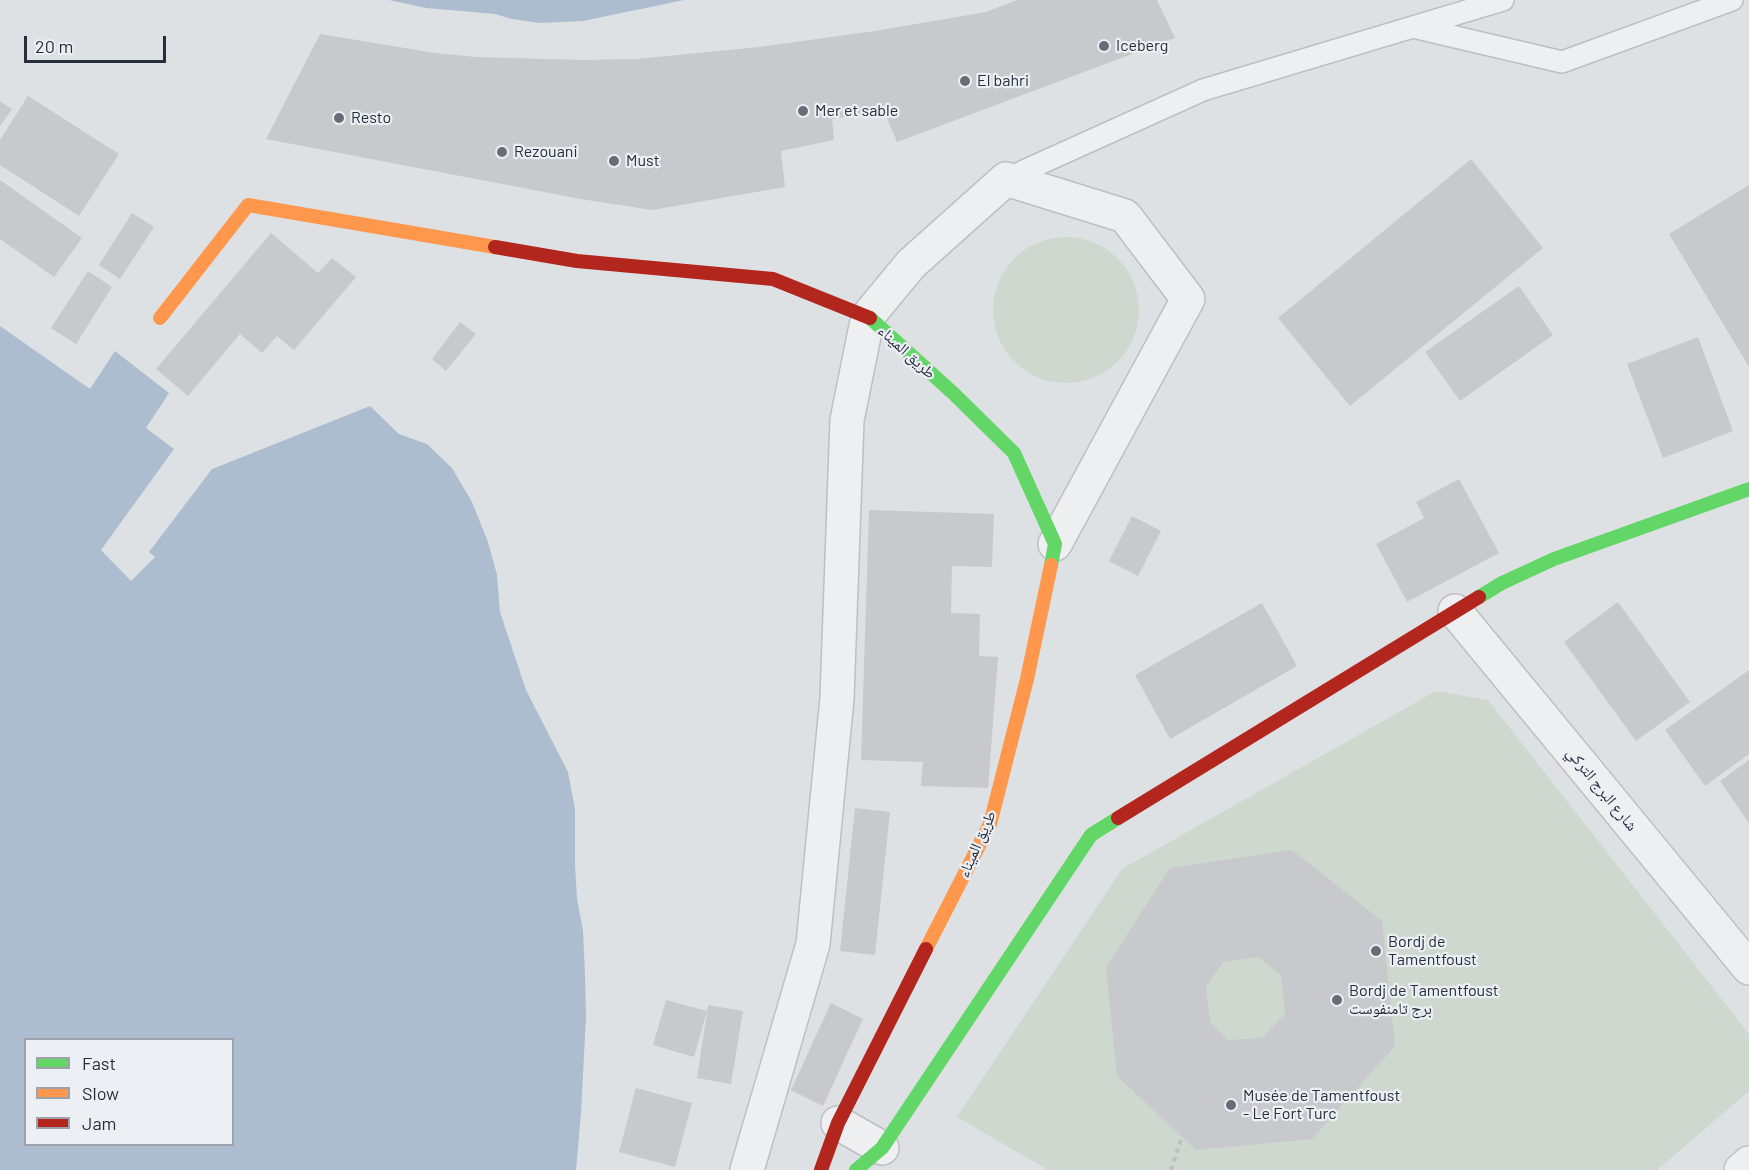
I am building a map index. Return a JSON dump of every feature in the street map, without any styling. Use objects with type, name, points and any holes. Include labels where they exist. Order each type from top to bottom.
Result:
[{"type":"street","points":[[160,318],[248,205],[577,261],[773,279],[868,316],[911,264],[1006,179],[1125,216],[1188,299],[1055,544]]},
{"type":"street","name":"طريق الميناء","points":[[820,1170],[838,1123],[990,824],[1027,679],[1055,544],[1014,453],[953,393],[868,316]]},
{"type":"street","name":"طريق الميناء","points":[[747,1170],[813,944],[837,698],[847,420],[868,316]]},
{"type":"street","points":[[856,1170],[882,1148],[1091,835],[1502,583],[1554,559],[1749,489]]},
{"type":"street","name":"شارع البرج التركي","points":[[1455,611],[1749,968]]},
{"type":"street","points":[[838,1123],[882,1148]]},
{"type":"street","points":[[1741,1170],[1749,1163]]},
{"type":"lane","points":[[1006,179],[1203,90],[1503,0]]},
{"type":"lane","points":[[1413,27],[1563,62],[1732,0]]},
{"type":"path","points":[[1171,1170],[1182,1137]]},
{"type":"shaded area","points":[[1066,237],[1080,238],[1094,243],[1107,249],[1118,258],[1127,269],[1133,282],[1138,296],[1138,324],[1133,338],[1127,351],[1118,362],[1107,371],[1094,377],[1080,382],[1066,383],[1052,382],[1038,377],[1025,371],[1014,362],[1005,351],[999,338],[994,324],[993,310],[994,296],[999,282],[1005,269],[1014,258],[1025,249],[1038,243],[1052,238]]},
{"type":"shaded area","name":"Bordj de Tamentfoust","points":[[1436,691],[1488,700],[1749,1034],[1749,1091],[1657,1170],[1048,1170],[957,1117],[1122,869]]},
{"type":"water","points":[[389,0],[684,0],[583,21],[540,23],[495,14],[426,8]]},
{"type":"water","points":[[0,326],[90,389],[115,351],[169,393],[146,428],[174,449],[101,550],[131,581],[155,557],[149,552],[212,469],[370,406],[399,434],[427,444],[452,468],[472,502],[488,542],[497,575],[500,612],[526,690],[568,772],[575,809],[575,865],[577,898],[583,931],[586,1017],[576,1170],[0,1170]]},
{"type":"building","points":[[1017,0],[1157,0],[1175,38],[897,142],[884,111],[832,119],[834,140],[781,151],[785,187],[652,210],[581,199],[266,139],[320,34],[435,53],[476,57],[636,59],[759,47],[875,31],[986,12]]},
{"type":"building","points":[[28,96],[119,154],[79,216],[0,165],[0,140]]},
{"type":"building","points":[[0,101],[12,109],[0,126]]},
{"type":"building","points":[[1471,159],[1543,248],[1350,406],[1278,318]]},
{"type":"building","points":[[0,180],[82,238],[54,277],[0,239]]},
{"type":"building","points":[[1749,185],[1749,367],[1669,234]]},
{"type":"building","points":[[132,213],[154,227],[120,279],[99,265]]},
{"type":"building","points":[[271,233],[318,273],[332,258],[356,277],[294,350],[277,336],[262,353],[240,334],[188,396],[156,369]]},
{"type":"building","points":[[88,271],[112,287],[76,344],[51,328]]},
{"type":"building","points":[[1519,286],[1553,335],[1460,401],[1425,352]]},
{"type":"building","points":[[460,322],[476,334],[446,371],[432,359]]},
{"type":"building","points":[[1698,337],[1733,431],[1663,458],[1627,364]]},
{"type":"building","points":[[1459,479],[1499,553],[1407,602],[1376,544],[1424,518],[1416,502]]},
{"type":"building","points":[[869,510],[994,514],[992,567],[952,566],[951,613],[980,614],[979,656],[998,657],[988,788],[921,786],[923,762],[861,760]]},
{"type":"building","points":[[1132,516],[1161,531],[1138,576],[1109,561]]},
{"type":"building","points":[[1618,602],[1690,702],[1636,741],[1564,642]]},
{"type":"building","points":[[1262,603],[1297,666],[1170,739],[1135,675]]},
{"type":"building","points":[[1749,670],[1749,754],[1705,786],[1665,730]]},
{"type":"building","points":[[1749,760],[1749,823],[1720,781]]},
{"type":"building","points":[[855,808],[890,812],[875,955],[840,951]]},
{"type":"building","name":"Bordj de Tamentfoust برج تامنفوست","points":[[1292,850],[1382,921],[1395,1046],[1312,1139],[1196,1150],[1117,1076],[1106,967],[1170,868]],"holes":[[[1258,957],[1281,975],[1285,1014],[1262,1038],[1228,1040],[1210,1022],[1206,987],[1223,962]]]},
{"type":"building","points":[[666,1000],[707,1011],[694,1057],[653,1045]]},
{"type":"building","points":[[831,1003],[863,1019],[823,1106],[791,1090]]},
{"type":"building","points":[[708,1005],[743,1011],[731,1084],[697,1078]]},
{"type":"building","points":[[636,1088],[692,1103],[675,1167],[619,1152]]},
{"type":"traffic: fast","points":[[870,318],[953,393],[1014,453],[1055,544],[1051,565]]},
{"type":"traffic: fast","points":[[1479,597],[1502,583],[1554,559],[1749,489]]},
{"type":"traffic: fast","points":[[856,1170],[882,1148],[1091,835],[1118,818]]},
{"type":"traffic: slow","points":[[160,318],[248,205],[495,247]]},
{"type":"traffic: slow","points":[[926,949],[990,824],[1027,679],[1051,565]]},
{"type":"traffic: jam","points":[[495,247],[577,261],[773,279],[870,318]]},
{"type":"traffic: jam","points":[[1118,818],[1479,597]]},
{"type":"traffic: jam","points":[[821,1170],[838,1123],[926,949]]},
{"type":"place","name":"Iceberg","points":[[1104,46]]},
{"type":"place","name":"El bahri","points":[[965,81]]},
{"type":"place","name":"Mer et sable","points":[[803,111]]},
{"type":"place","name":"Resto","points":[[339,118]]},
{"type":"place","name":"Rezouani","points":[[502,152]]},
{"type":"place","name":"Must","points":[[614,161]]},
{"type":"place","name":"Bordj de Tamentfoust","points":[[1376,951]]},
{"type":"place","name":"Bordj de Tamentfoust برج تامنفوست","points":[[1337,1000]]},
{"type":"place","name":"Musée de Tamentfoust - Le Fort Turc","points":[[1231,1105]]}]
